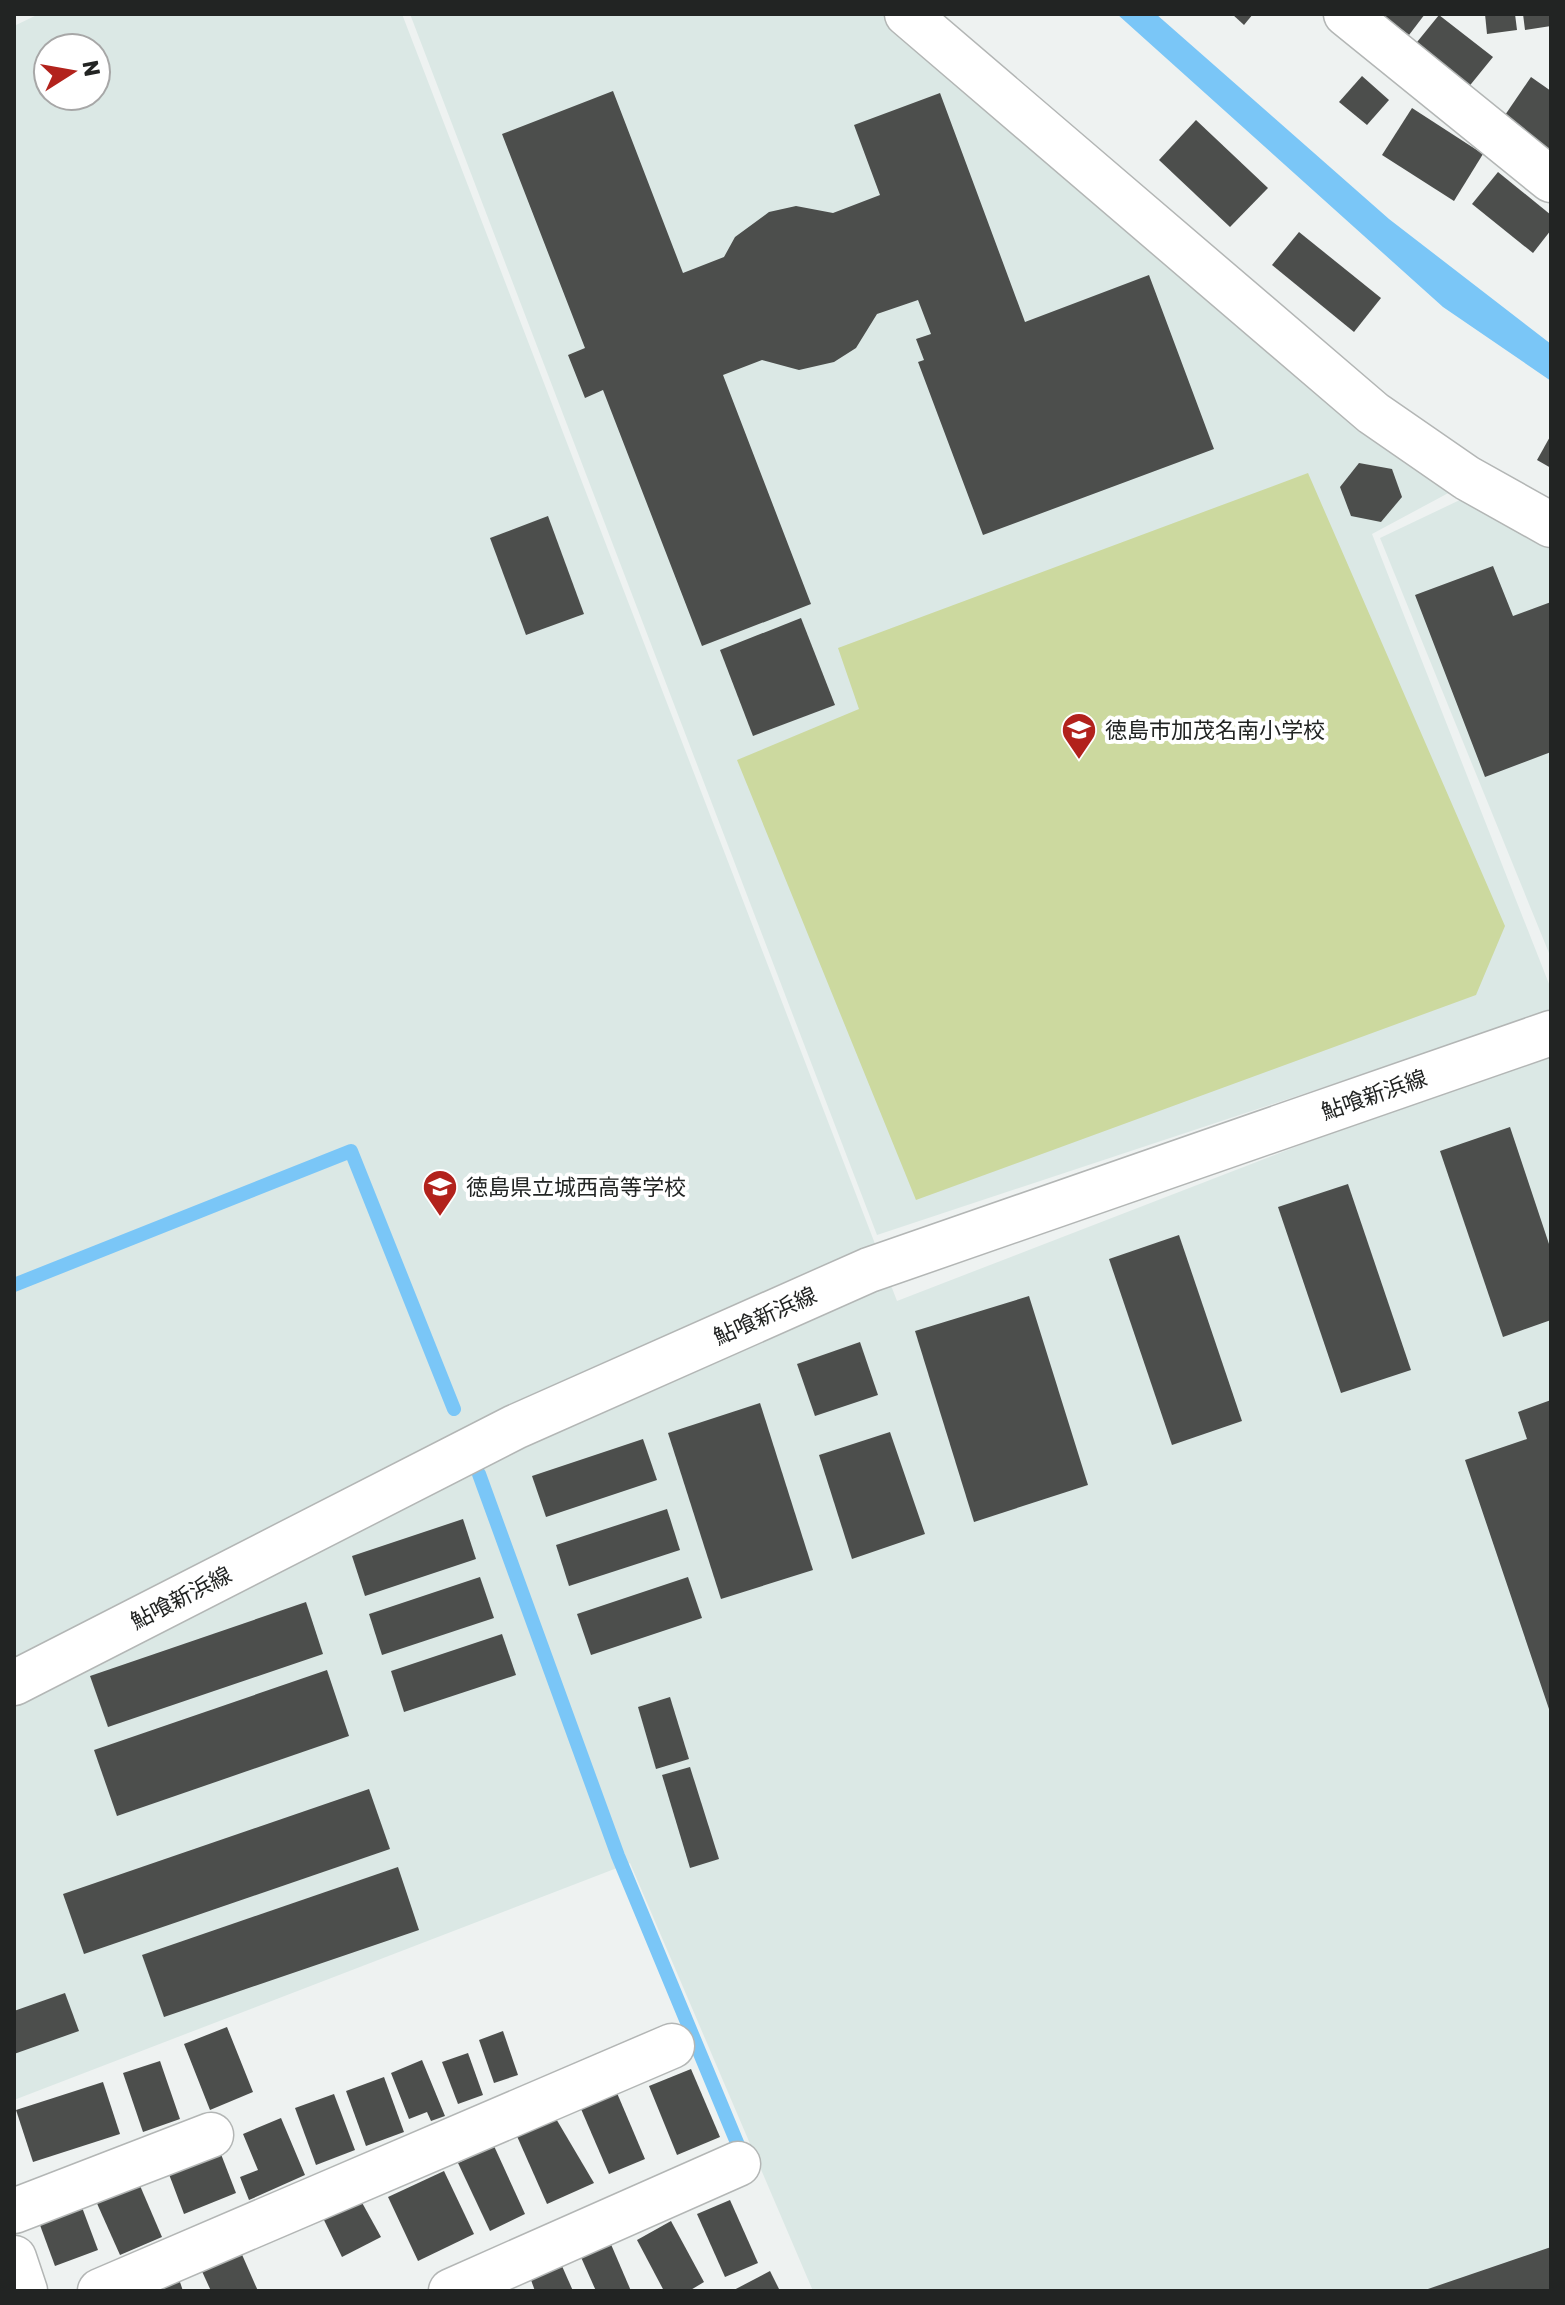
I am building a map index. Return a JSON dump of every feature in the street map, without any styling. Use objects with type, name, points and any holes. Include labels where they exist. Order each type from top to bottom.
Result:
[{"type":"street","points":[[907,14],[1373,413],[1467,478],[1551,525]]},
{"type":"street","points":[[1346,14],[1551,180]]},
{"type":"street","name":"鮎喰新浜線","points":[[14,1683],[515,1427],[869,1270],[1551,1033]]},
{"type":"street","points":[[100,2291],[672,2046]]},
{"type":"street","points":[[14,2211],[211,2135]]},
{"type":"street","points":[[451,2291],[738,2164]]},
{"type":"street","points":[[14,2258],[25,2291]]},
{"type":"shaded area","name":"徳島県立城西高等学校","points":[[39,14],[402,14],[897,1301],[1326,1135],[1551,1055],[1551,2291],[813,2291],[630,1863],[14,2100],[14,26]]},
{"type":"shaded area","name":"徳島市加茂名南小学校","points":[[410,14],[885,14],[1454,490],[1372,534],[1551,989],[1551,1012],[877,1235]]},
{"type":"shaded area","points":[[1462,499],[1551,550],[1551,958],[1380,538]]},
{"type":"green space","points":[[1308,473],[1505,926],[1476,995],[916,1200],[737,760],[859,709],[838,648]]},
{"type":"water","points":[[1117,14],[1156,14],[1389,219],[1551,344],[1551,381],[1443,307]]},
{"type":"building","points":[[1232,14],[1253,14],[1244,25]]},
{"type":"building","points":[[1381,14],[1425,14],[1409,35]]},
{"type":"building","points":[[1485,14],[1515,14],[1517,30],[1487,34]]},
{"type":"building","points":[[1523,14],[1551,14],[1551,26],[1525,30]]},
{"type":"building","points":[[1439,15],[1493,57],[1467,89],[1413,47]]},
{"type":"building","points":[[1362,76],[1389,100],[1367,125],[1339,102]]},
{"type":"building","points":[[1531,77],[1551,91],[1551,154],[1501,121]]},
{"type":"building","points":[[613,91],[683,273],[724,257],[735,237],[769,212],[796,206],[833,213],[880,195],[854,125],[940,93],[1025,322],[1149,275],[1214,449],[983,535],[918,362],[924,360],[916,339],[931,334],[918,300],[877,314],[856,348],[834,362],[799,370],[762,360],[723,375],[811,604],[702,646],[603,390],[585,398],[568,355],[585,348],[502,134]]},
{"type":"building","points":[[1412,108],[1483,154],[1454,201],[1382,155]]},
{"type":"building","points":[[1196,120],[1268,188],[1230,227],[1159,160]]},
{"type":"building","points":[[1498,172],[1551,215],[1551,230],[1533,253],[1472,204]]},
{"type":"building","points":[[1299,232],[1381,298],[1354,332],[1272,265]]},
{"type":"building","points":[[1551,435],[1551,468],[1537,460]]},
{"type":"building","points":[[1359,463],[1392,469],[1402,497],[1381,522],[1351,516],[1340,487]]},
{"type":"building","points":[[548,516],[584,614],[526,635],[490,538]]},
{"type":"building","points":[[1493,566],[1513,616],[1551,602],[1551,752],[1485,777],[1415,595]]},
{"type":"building","points":[[801,618],[835,705],[753,736],[720,650]]},
{"type":"building","points":[[1510,1127],[1551,1250],[1551,1320],[1503,1337],[1440,1151]]},
{"type":"building","points":[[1348,1184],[1411,1370],[1341,1393],[1278,1207]]},
{"type":"building","points":[[1179,1235],[1242,1421],[1172,1445],[1109,1259]]},
{"type":"building","points":[[1029,1296],[1088,1485],[974,1522],[915,1331]]},
{"type":"building","points":[[860,1342],[878,1395],[815,1416],[797,1364]]},
{"type":"building","points":[[1551,1400],[1550,1712],[1465,1460],[1527,1439],[1518,1412]]},
{"type":"building","points":[[760,1403],[813,1570],[721,1599],[668,1433]]},
{"type":"building","points":[[890,1432],[925,1534],[852,1559],[819,1455]]},
{"type":"building","points":[[643,1439],[657,1480],[546,1517],[532,1476]]},
{"type":"building","points":[[667,1509],[680,1550],[569,1586],[556,1545]]},
{"type":"building","points":[[463,1519],[476,1559],[365,1596],[352,1556]]},
{"type":"building","points":[[480,1577],[494,1618],[382,1655],[369,1614]]},
{"type":"building","points":[[688,1577],[702,1618],[591,1655],[577,1614]]},
{"type":"building","points":[[306,1602],[323,1654],[108,1727],[90,1676]]},
{"type":"building","points":[[502,1634],[516,1675],[404,1712],[391,1671]]},
{"type":"building","points":[[327,1670],[349,1736],[117,1816],[94,1750]]},
{"type":"building","points":[[670,1697],[689,1759],[656,1769],[638,1707]]},
{"type":"building","points":[[690,1767],[719,1859],[690,1868],[662,1775]]},
{"type":"building","points":[[369,1789],[390,1849],[84,1954],[63,1894]]},
{"type":"building","points":[[398,1867],[419,1930],[164,2017],[142,1955]]},
{"type":"building","points":[[65,1993],[79,2031],[14,2054],[14,2011]]},
{"type":"building","points":[[227,2027],[253,2092],[210,2110],[184,2044]]},
{"type":"building","points":[[503,2031],[518,2075],[494,2083],[479,2040]]},
{"type":"building","points":[[468,2053],[483,2095],[458,2104],[442,2062]]},
{"type":"building","points":[[422,2060],[445,2116],[431,2121],[427,2112],[409,2119],[391,2073]]},
{"type":"building","points":[[160,2061],[180,2119],[143,2132],[123,2073]]},
{"type":"building","points":[[691,2069],[720,2137],[677,2155],[649,2086]]},
{"type":"building","points":[[384,2077],[404,2132],[366,2146],[346,2091]]},
{"type":"building","points":[[103,2082],[120,2134],[33,2162],[16,2110]]},
{"type":"building","points":[[617,2093],[645,2159],[609,2174],[581,2109]]},
{"type":"building","points":[[334,2094],[355,2150],[316,2165],[295,2108]]},
{"type":"building","points":[[555,2117],[594,2183],[547,2204],[516,2134]]},
{"type":"building","points":[[281,2118],[305,2175],[249,2200],[240,2177],[258,2170],[243,2134]]},
{"type":"building","points":[[494,2146],[525,2214],[490,2231],[458,2163]]},
{"type":"building","points":[[219,2149],[236,2193],[184,2214],[167,2169]]},
{"type":"building","points":[[444,2171],[474,2234],[418,2261],[388,2197]]},
{"type":"building","points":[[138,2181],[162,2237],[120,2255],[95,2199]]},
{"type":"building","points":[[360,2199],[381,2237],[342,2257],[323,2218]]},
{"type":"building","points":[[730,2200],[758,2263],[725,2277],[697,2214]]},
{"type":"building","points":[[80,2202],[98,2250],[55,2266],[37,2217]]},
{"type":"building","points":[[671,2221],[704,2282],[689,2291],[664,2291],[637,2240]]},
{"type":"building","points":[[610,2242],[631,2291],[596,2291],[580,2255]]},
{"type":"building","points":[[1551,2247],[1551,2291],[1425,2291],[1425,2290]]},
{"type":"building","points":[[240,2250],[258,2291],[211,2291],[200,2267]]},
{"type":"building","points":[[562,2266],[573,2291],[535,2291],[531,2280]]},
{"type":"building","points":[[770,2271],[780,2291],[732,2291]]},
{"type":"building","points":[[179,2279],[183,2291],[149,2291]]},
{"type":"waterway","points":[[14,1285],[351,1151],[454,1409]]},
{"type":"waterway","points":[[479,1474],[618,1856],[738,2145]]},
{"type":"place","name":"徳島市加茂名南小学校","points":[[1079,761]]},
{"type":"place","name":"徳島県立城西高等学校","points":[[440,1218]]}]
